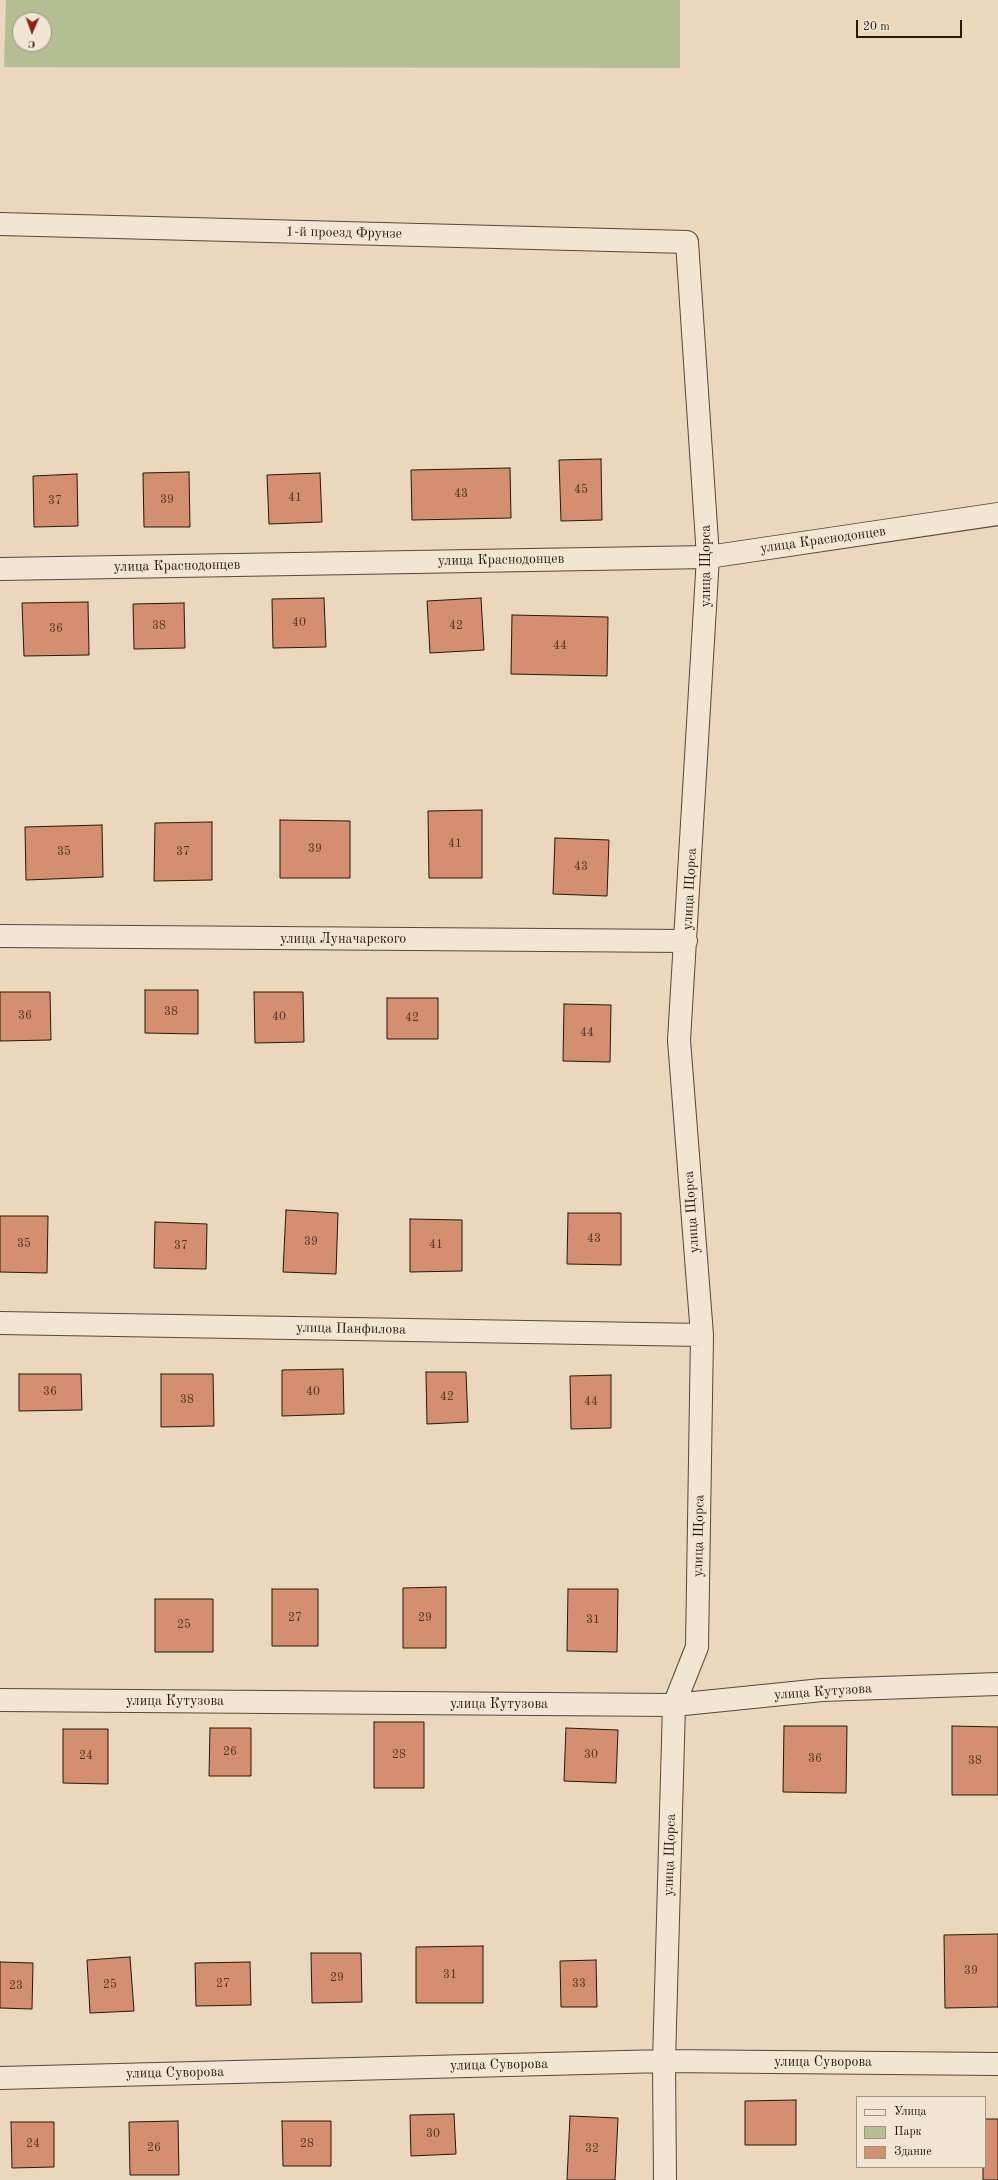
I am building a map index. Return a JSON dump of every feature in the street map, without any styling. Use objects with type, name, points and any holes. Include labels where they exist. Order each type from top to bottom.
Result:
[{"type":"street","name":"1-й проезд Фрунзе","points":[[0,224],[687,242]]},
{"type":"street","name":"улица Щорса","points":[[665,2180],[664,2061],[674,1705],[697,1646],[702,1335],[679,1040],[708,557],[687,242]]},
{"type":"street","name":"улица Краснодонцев","points":[[0,569],[708,557],[998,514]]},
{"type":"street","name":"улица Луначарского","points":[[0,936],[686,941]]},
{"type":"street","name":"улица Панфилова","points":[[0,1323],[702,1335]]},
{"type":"street","name":"улица Кутузова","points":[[0,1700],[674,1705],[822,1690],[998,1684]]},
{"type":"street","name":"улица Суворова","points":[[0,2078],[664,2061],[998,2064]]},
{"type":"green space","points":[[6,0],[680,0],[680,68],[4,67]]},
{"type":"building","points":[[601,459],[602,520],[561,521],[559,460]]},
{"type":"building","points":[[510,468],[511,518],[412,520],[411,470]]},
{"type":"building","points":[[189,472],[190,527],[144,527],[143,473]]},
{"type":"building","points":[[320,473],[322,522],[269,524],[267,475]]},
{"type":"building","points":[[77,474],[78,526],[34,527],[33,476]]},
{"type":"building","points":[[324,598],[326,647],[273,648],[272,599]]},
{"type":"building","points":[[481,598],[484,650],[430,653],[427,601]]},
{"type":"building","points":[[88,602],[89,655],[24,656],[22,603]]},
{"type":"building","points":[[184,603],[185,648],[134,649],[133,604]]},
{"type":"building","points":[[512,615],[608,617],[607,676],[511,674]]},
{"type":"building","points":[[482,810],[482,878],[429,878],[428,811]]},
{"type":"building","points":[[280,820],[350,821],[350,878],[280,878]]},
{"type":"building","points":[[212,822],[212,880],[154,881],[155,823]]},
{"type":"building","points":[[102,825],[103,877],[26,880],[25,827]]},
{"type":"building","points":[[555,838],[609,840],[607,896],[553,894]]},
{"type":"building","points":[[145,990],[198,990],[198,1034],[145,1033]]},
{"type":"building","points":[[0,992],[50,992],[51,1040],[0,1041]]},
{"type":"building","points":[[254,992],[303,992],[304,1042],[255,1043]]},
{"type":"building","points":[[387,998],[438,998],[438,1039],[387,1039]]},
{"type":"building","points":[[564,1004],[611,1005],[610,1062],[563,1061]]},
{"type":"building","points":[[286,1210],[338,1213],[336,1274],[283,1272]]},
{"type":"building","points":[[568,1213],[621,1213],[621,1265],[567,1264]]},
{"type":"building","points":[[0,1216],[48,1216],[47,1273],[0,1272]]},
{"type":"building","points":[[410,1219],[462,1220],[462,1271],[410,1272]]},
{"type":"building","points":[[155,1222],[207,1224],[206,1269],[154,1268]]},
{"type":"building","points":[[343,1369],[344,1414],[282,1416],[282,1370]]},
{"type":"building","points":[[426,1372],[466,1372],[468,1422],[427,1424]]},
{"type":"building","points":[[19,1374],[81,1374],[82,1410],[19,1411]]},
{"type":"building","points":[[161,1374],[213,1374],[214,1426],[161,1427]]},
{"type":"building","points":[[611,1375],[611,1428],[571,1429],[570,1376]]},
{"type":"building","points":[[446,1587],[446,1648],[403,1648],[403,1588]]},
{"type":"building","points":[[272,1589],[318,1589],[318,1646],[272,1646]]},
{"type":"building","points":[[568,1589],[618,1589],[617,1652],[567,1651]]},
{"type":"building","points":[[155,1599],[213,1599],[213,1652],[155,1652]]},
{"type":"building","points":[[374,1722],[424,1722],[424,1788],[374,1788]]},
{"type":"building","points":[[784,1726],[847,1726],[846,1793],[783,1792]]},
{"type":"building","points":[[952,1726],[998,1727],[998,1795],[952,1795]]},
{"type":"building","points":[[210,1728],[251,1728],[251,1776],[209,1776]]},
{"type":"building","points":[[566,1728],[618,1730],[616,1783],[564,1781]]},
{"type":"building","points":[[63,1729],[108,1729],[108,1784],[63,1783]]},
{"type":"building","points":[[998,1934],[998,2007],[945,2008],[944,1935]]},
{"type":"building","points":[[483,1946],[483,2003],[416,2003],[416,1947]]},
{"type":"building","points":[[311,1953],[361,1953],[362,2002],[312,2003]]},
{"type":"building","points":[[130,1957],[134,2011],[90,2013],[87,1960]]},
{"type":"building","points":[[596,1960],[597,2007],[561,2007],[560,1961]]},
{"type":"building","points":[[0,1962],[33,1963],[32,2009],[0,2008]]},
{"type":"building","points":[[250,1962],[251,2005],[196,2006],[195,1963]]},
{"type":"building","points":[[796,2100],[796,2145],[745,2145],[745,2101]]},
{"type":"building","points":[[454,2114],[456,2154],[411,2156],[410,2115]]},
{"type":"building","points":[[570,2116],[618,2118],[615,2180],[567,2180]]},
{"type":"building","points":[[986,2119],[998,2119],[998,2180],[983,2180],[983,2168],[986,2168]]},
{"type":"building","points":[[178,2121],[179,2175],[130,2175],[129,2122]]},
{"type":"building","points":[[282,2121],[331,2121],[331,2166],[283,2166]]},
{"type":"building","points":[[11,2122],[54,2122],[54,2167],[12,2168]]}]
